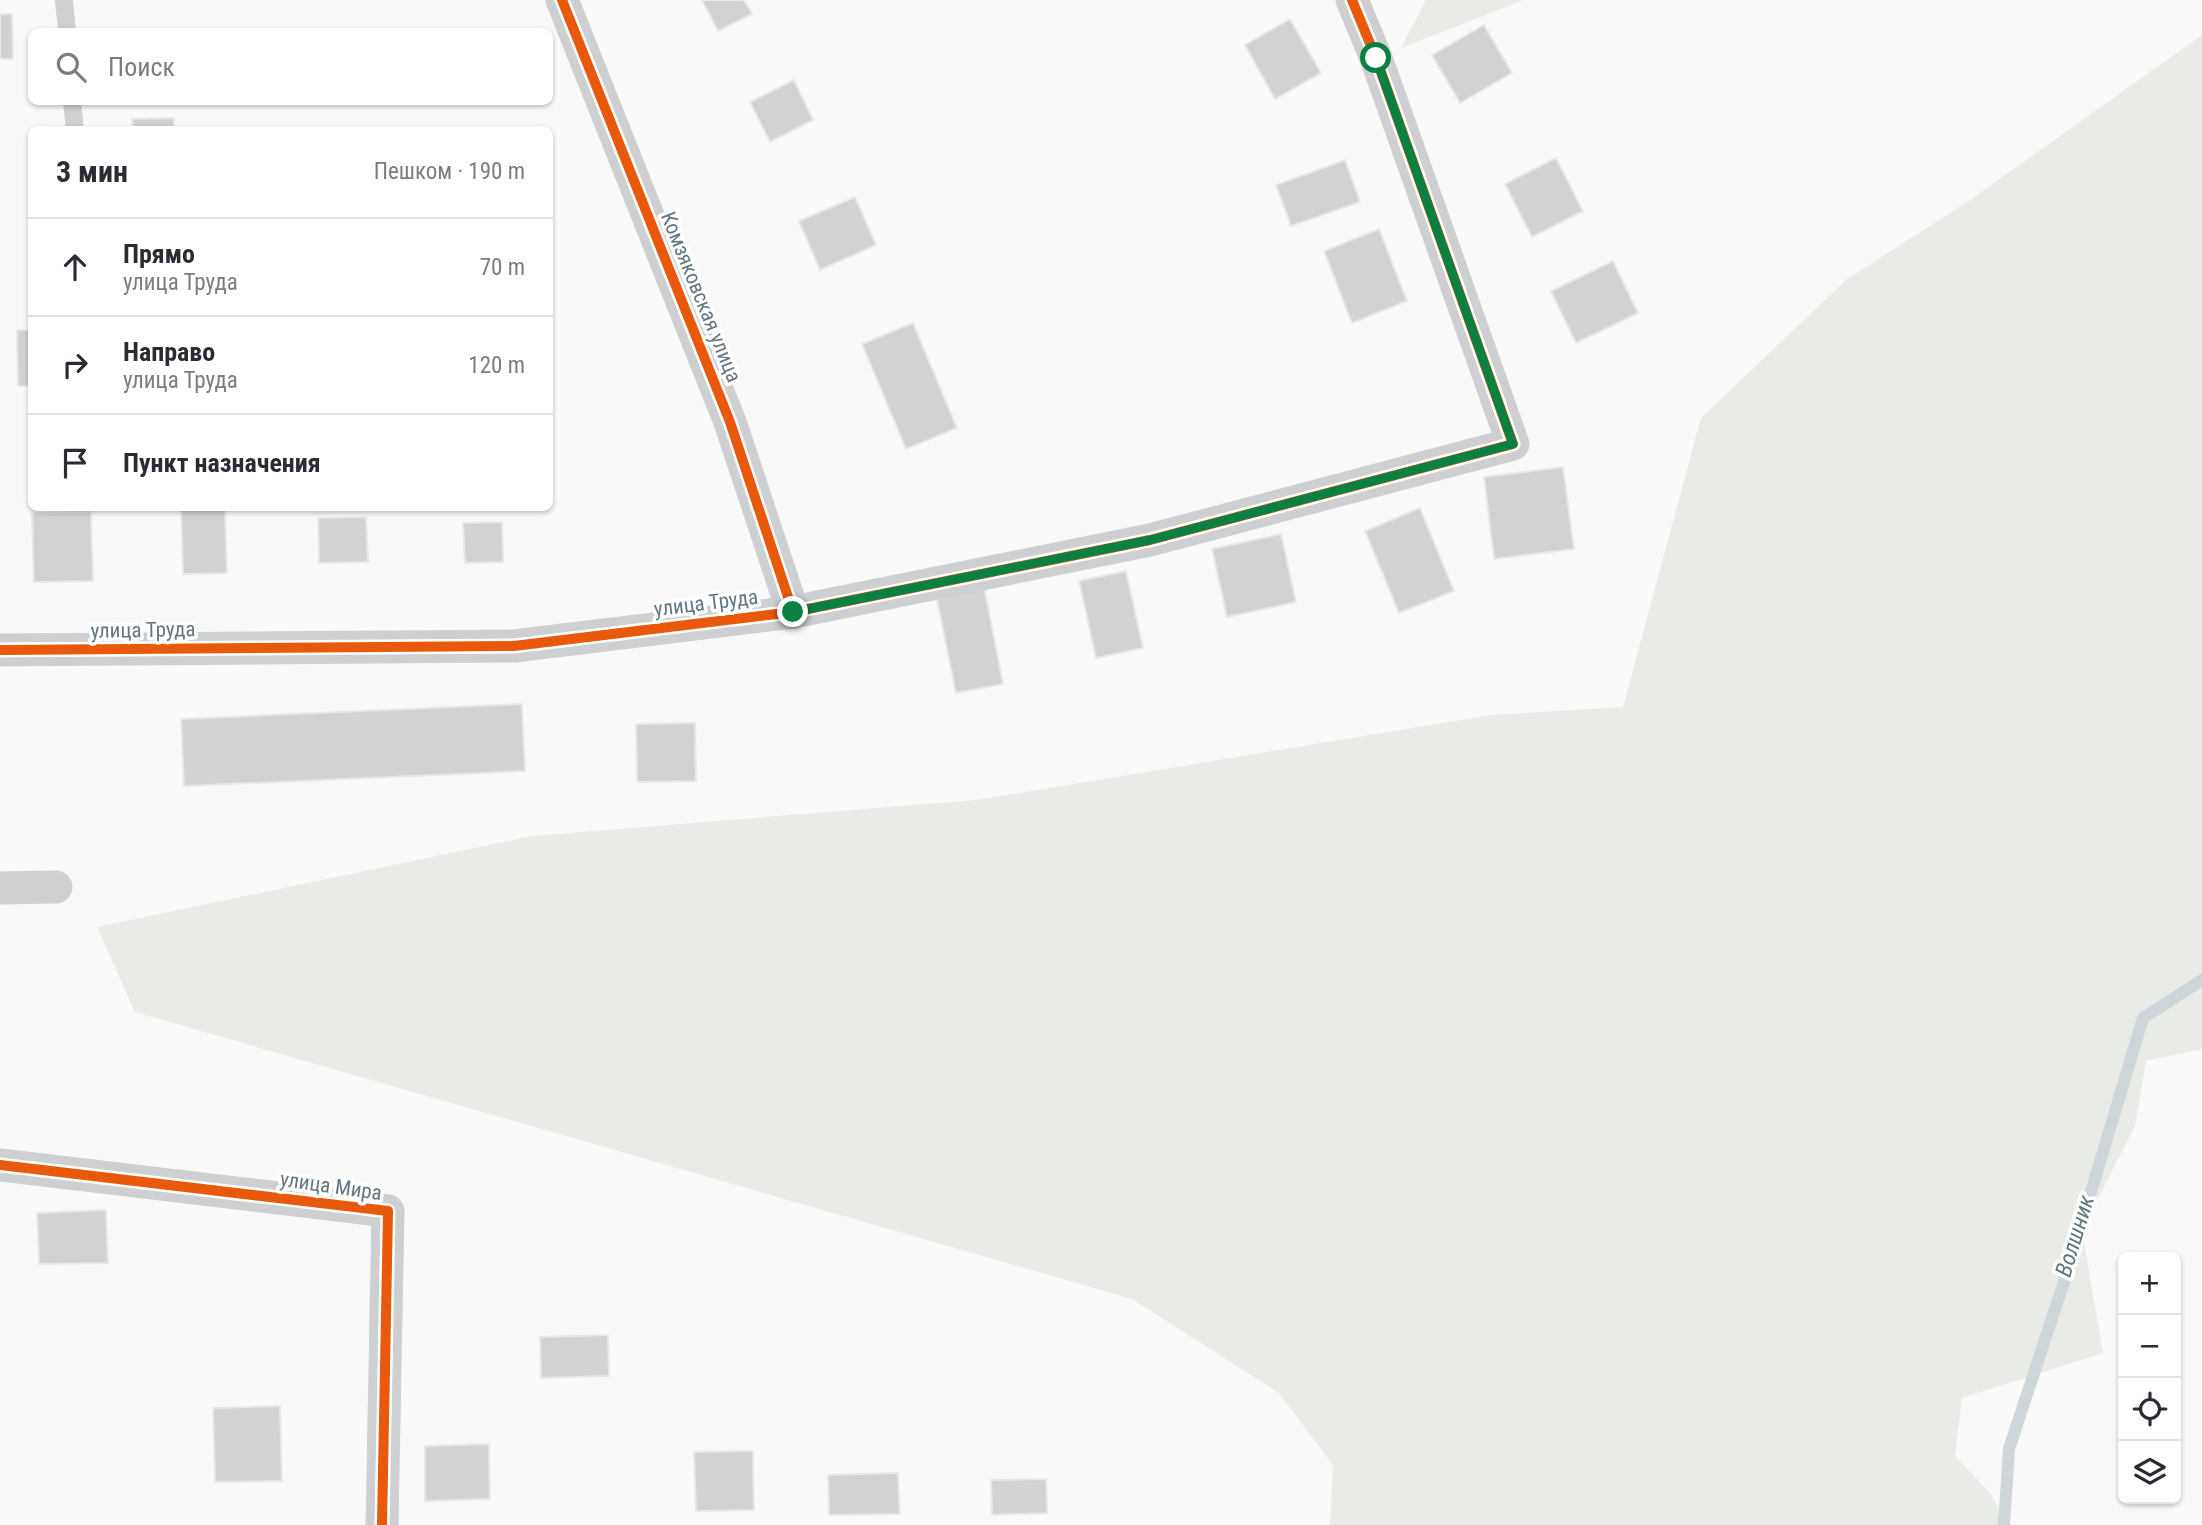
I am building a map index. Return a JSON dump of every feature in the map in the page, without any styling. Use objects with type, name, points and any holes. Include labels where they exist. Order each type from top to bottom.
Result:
[{"type":"street","name":"Комзяковская улица","points":[[562,0],[730,422],[793,612]]},
{"type":"street","name":"улица Труда","points":[[0,650],[514,646],[793,612],[1150,540],[1513,444],[1376,58],[1352,0]]},
{"type":"street","points":[[0,888],[56,887]]},
{"type":"street","name":"улица Мира","points":[[0,1165],[388,1210],[382,1525]]},
{"type":"lane","points":[[64,0],[66,28]]},
{"type":"lane","points":[[72,105],[75,126]]},
{"type":"shaded area","points":[[1426,0],[1524,0],[1401,48]]},
{"type":"shaded area","points":[[2202,35],[2202,1049],[2146,1061],[2135,1126],[2082,1230],[2103,1353],[1962,1398],[1955,1456],[1991,1494],[2007,1525],[1330,1525],[1333,1465],[1279,1393],[1132,1299],[135,1012],[97,927],[532,836],[976,800],[1491,715],[1623,707],[1701,418],[1847,279],[1970,200]]},
{"type":"building","points":[[702,0],[744,0],[752,14],[718,31]]},
{"type":"building","points":[[0,14],[12,14],[13,59],[0,59]]},
{"type":"building","points":[[1290,19],[1321,73],[1275,99],[1245,45]]},
{"type":"building","points":[[1484,25],[1512,73],[1460,103],[1432,55]]},
{"type":"building","points":[[794,80],[813,120],[770,142],[750,102]]},
{"type":"building","points":[[174,118],[174,126],[133,126],[132,119]]},
{"type":"building","points":[[1556,158],[1583,211],[1532,237],[1505,184]]},
{"type":"building","points":[[1345,160],[1360,202],[1291,226],[1276,185]]},
{"type":"building","points":[[855,197],[876,245],[820,270],[799,221]]},
{"type":"building","points":[[1379,229],[1407,301],[1352,323],[1324,251]]},
{"type":"building","points":[[1613,261],[1638,313],[1576,343],[1551,291]]},
{"type":"building","points":[[913,323],[957,428],[906,449],[862,344]]},
{"type":"building","points":[[17,330],[28,330],[28,386],[18,386]]},
{"type":"building","points":[[1563,467],[1574,549],[1494,559],[1484,477]]},
{"type":"building","points":[[1420,508],[1454,591],[1399,613],[1365,531]]},
{"type":"building","points":[[181,511],[225,511],[227,573],[183,574]]},
{"type":"building","points":[[91,512],[93,581],[34,582],[32,513]]},
{"type":"building","points":[[366,517],[368,562],[319,563],[318,518]]},
{"type":"building","points":[[502,522],[503,562],[465,563],[463,523]]},
{"type":"building","points":[[1281,534],[1296,602],[1227,617],[1212,549]]},
{"type":"building","points":[[1126,571],[1143,648],[1096,658],[1079,581]]},
{"type":"building","points":[[984,586],[1003,684],[956,693],[936,595]]},
{"type":"building","points":[[522,704],[525,771],[184,786],[181,719]]},
{"type":"building","points":[[695,723],[696,781],[637,782],[636,724]]},
{"type":"building","points":[[106,1210],[108,1263],[39,1264],[37,1213]]},
{"type":"building","points":[[608,1335],[609,1376],[541,1378],[540,1337]]},
{"type":"building","points":[[280,1406],[282,1481],[215,1482],[213,1408]]},
{"type":"building","points":[[489,1444],[490,1499],[425,1501],[425,1446]]},
{"type":"building","points":[[753,1451],[754,1510],[696,1511],[694,1452]]},
{"type":"building","points":[[898,1473],[900,1514],[829,1515],[828,1475]]},
{"type":"building","points":[[1046,1479],[1047,1513],[992,1515],[991,1480]]},
{"type":"waterway","name":"Волшник","points":[[2004,1525],[2009,1449],[2065,1279],[2143,1018],[2202,980]]},
{"type":"cycle path","points":[[562,0],[730,422],[793,612]]},
{"type":"cycle path","points":[[0,650],[514,646],[793,612],[1150,540],[1513,444],[1376,58],[1352,0]]},
{"type":"cycle path","points":[[0,1165],[388,1211],[382,1525]]},
{"type":"route","points":[[793,612],[1150,540],[1513,444],[1376,58]]}]
